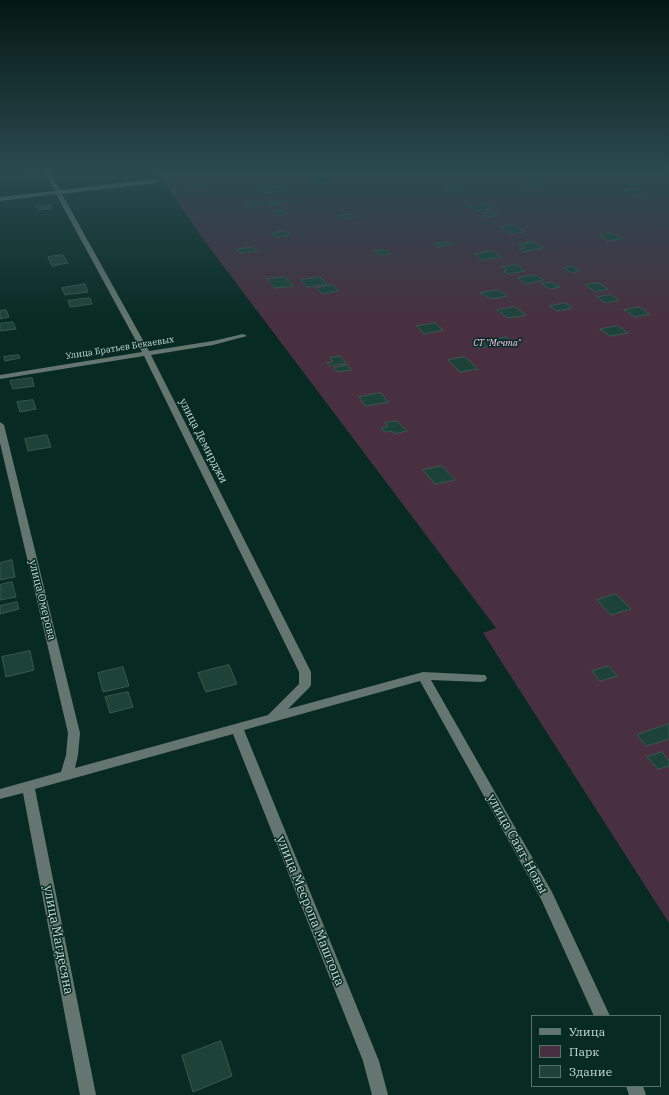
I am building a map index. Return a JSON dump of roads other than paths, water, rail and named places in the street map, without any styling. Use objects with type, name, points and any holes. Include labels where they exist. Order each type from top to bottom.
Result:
[{"type":"street","name":"улица Демирджи","points":[[74,221],[146,353],[305,672],[305,685],[272,718]]},
{"type":"street","name":"Улица Братьев Бекаевых","points":[[0,377],[213,343],[243,336]]},
{"type":"street","name":"улица Омерова","points":[[0,425],[74,733],[72,755],[67,775]]},
{"type":"street","points":[[0,794],[423,676],[481,678]]},
{"type":"street","name":"улица Саят-Новы","points":[[423,676],[547,896],[602,1015]]},
{"type":"street","name":"улица Месропа Маштоца","points":[[237,728],[371,1061],[380,1095]]},
{"type":"street","name":"улица Магдесяна","points":[[28,786],[88,1095]]},
{"type":"park label","name":"СТ \"Мечта\"","points":[[497,343]]}]
